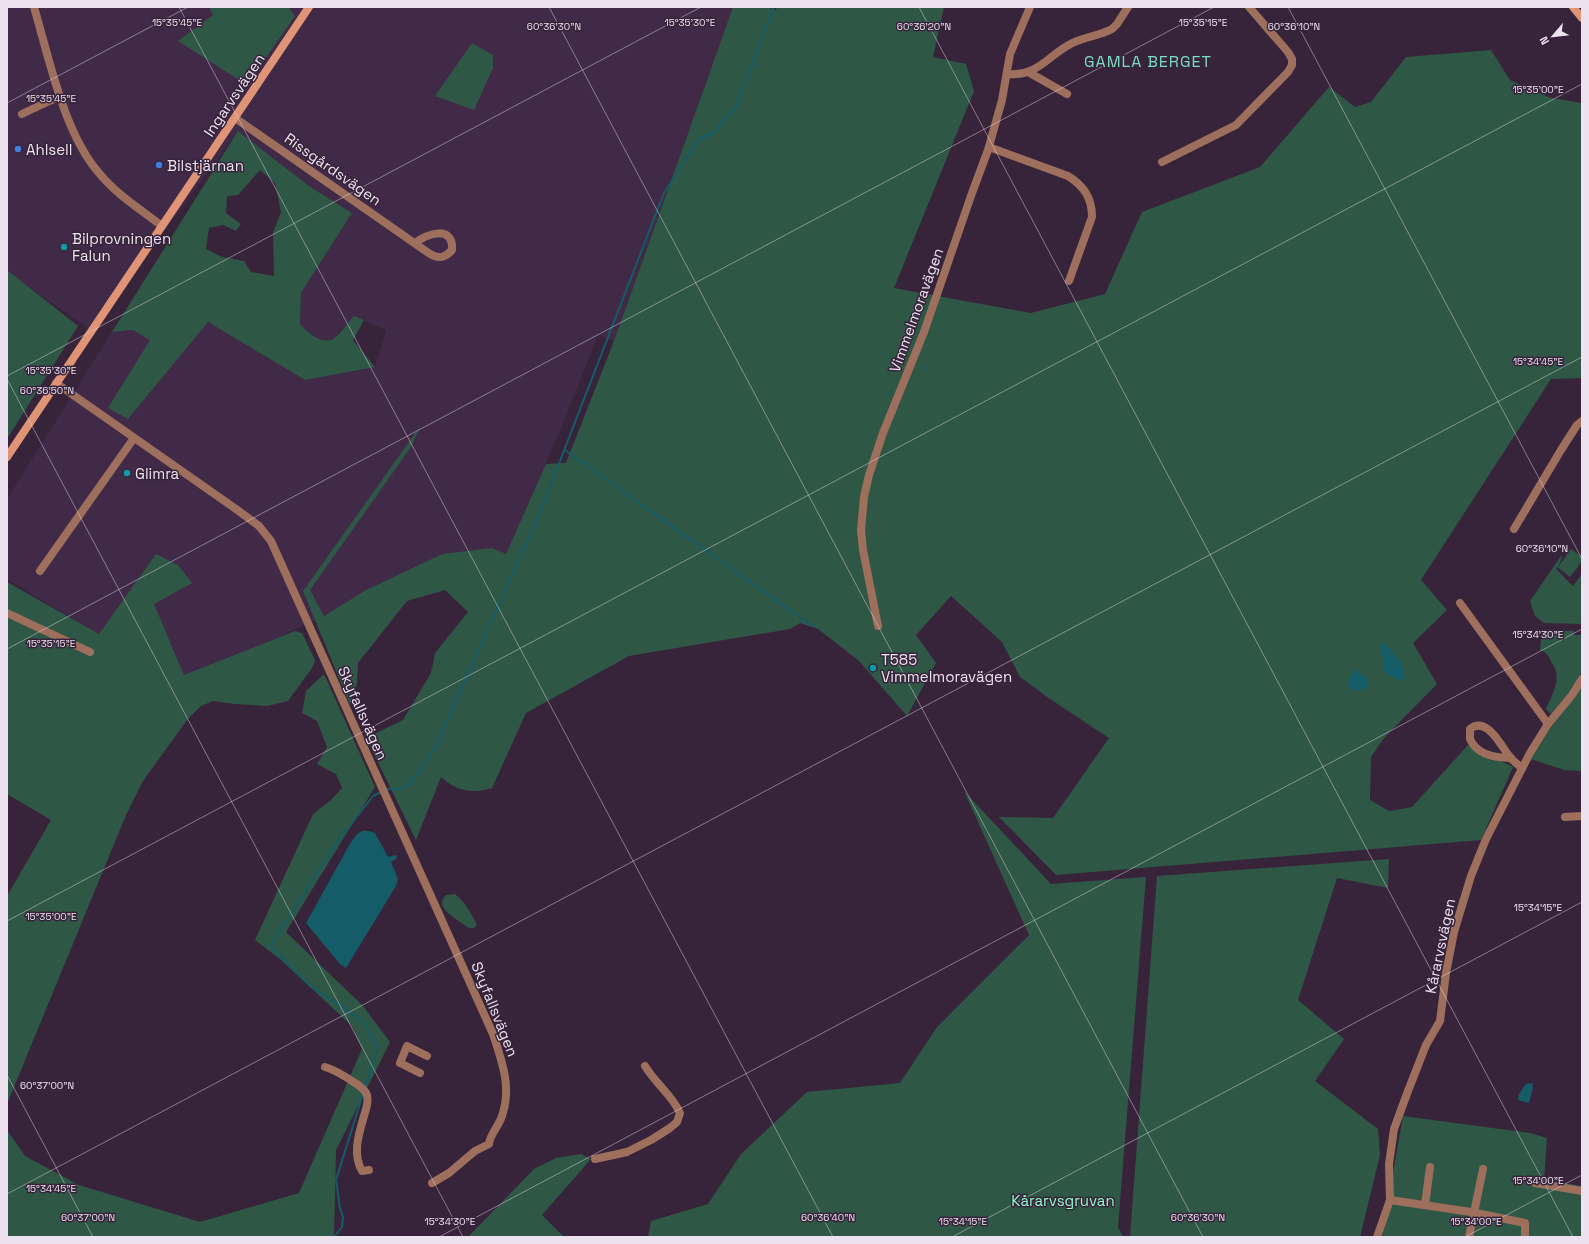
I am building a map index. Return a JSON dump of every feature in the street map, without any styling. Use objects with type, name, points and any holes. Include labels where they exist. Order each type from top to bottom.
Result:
[{"type":"street","points":[[34,7],[60,96],[74,133],[87,157],[98,172],[116,191],[162,226]]},
{"type":"street","name":"Ingarvsvägen","points":[[7,456],[309,7]]},
{"type":"street","name":"Vimmelmoravägen","points":[[878,626],[863,550],[861,530],[864,497],[869,475],[883,433],[924,332],[989,148],[1002,100],[1008,61],[1013,45],[1030,7]]},
{"type":"street","points":[[1007,74],[1019,75],[1028,72],[1044,64],[1071,44],[1112,29],[1128,7]]},
{"type":"street","points":[[1162,162],[1236,125],[1272,90],[1290,68],[1292,59],[1288,52],[1248,7]]},
{"type":"street","points":[[1573,7],[1582,18]]},
{"type":"street","points":[[1028,72],[1067,94]]},
{"type":"street","points":[[22,114],[60,96]]},
{"type":"street","name":"Rissgårdsvägen","points":[[235,118],[415,243]]},
{"type":"street","points":[[989,148],[1068,176],[1079,184],[1088,195],[1092,209],[1092,217],[1069,281]]},
{"type":"street","name":"Skyfallsvägen","points":[[56,384],[256,524],[266,533],[271,541],[493,1034],[506,1076],[506,1098],[502,1118],[489,1140],[489,1144],[475,1152],[449,1173],[432,1183]]},
{"type":"street","points":[[1514,528],[1561,450],[1577,425],[1582,420]]},
{"type":"street","points":[[40,571],[134,438]]},
{"type":"street","points":[[1460,603],[1548,724]]},
{"type":"street","points":[[7,613],[90,652]]},
{"type":"street","name":"Kårarvsvägen","points":[[1377,1237],[1390,1200],[1389,1164],[1394,1129],[1426,1045],[1440,1021],[1447,967],[1454,932],[1469,883],[1486,839],[1522,768],[1548,724],[1572,695],[1582,680]]},
{"type":"street","points":[[1511,758],[1496,757],[1480,751],[1470,739],[1470,729],[1479,726],[1490,731],[1498,738],[1511,758],[1522,768]]},
{"type":"street","points":[[1565,817],[1582,816]]},
{"type":"street","points":[[420,1073],[400,1063],[407,1046],[427,1056]]},
{"type":"street","points":[[595,1159],[627,1152],[670,1128],[677,1122],[680,1113],[645,1066]]},
{"type":"street","points":[[325,1067],[336,1070],[365,1090],[367,1095],[367,1106],[359,1134],[358,1154],[362,1171],[369,1170]]},
{"type":"street","points":[[1425,1205],[1430,1167]]},
{"type":"street","points":[[1469,1237],[1483,1169]]},
{"type":"street","points":[[1535,1183],[1582,1191]]},
{"type":"street","points":[[1390,1200],[1525,1222],[1525,1237]]},
{"type":"shaded area","points":[[7,7],[733,7],[614,341],[598,336],[546,464],[506,555],[442,554],[366,590],[324,616],[181,684],[7,579],[7,499],[112,332],[208,322],[305,380],[375,367],[386,330],[354,316],[334,339],[327,341],[308,333],[300,324],[301,293],[352,213],[309,186],[238,131],[91,330],[7,272]]},
{"type":"shaded area","points":[[1383,642],[1402,665],[1404,670],[1404,682],[1385,673],[1381,650]]},
{"type":"shaded area","points":[[1354,669],[1367,679],[1368,686],[1363,689],[1352,691],[1348,682]]},
{"type":"shaded area","points":[[362,831],[375,833],[388,857],[396,855],[397,858],[391,862],[398,879],[396,886],[346,968],[340,964],[306,923],[351,842],[357,834]]},
{"type":"shaded area","points":[[1532,1083],[1533,1087],[1529,1103],[1518,1100],[1519,1094],[1526,1084]]},
{"type":"green space","points":[[209,7],[288,7],[295,16],[247,85],[178,41],[213,15]]},
{"type":"green space","points":[[733,7],[766,7],[776,10],[777,7],[944,7],[933,57],[966,64],[974,91],[894,288],[1031,313],[1105,294],[1142,212],[1260,167],[1329,87],[1355,107],[1371,102],[1406,57],[1491,50],[1510,80],[1551,98],[1582,103],[1582,378],[1551,379],[1421,580],[1447,610],[1413,643],[1437,684],[1384,738],[1371,757],[1370,800],[1389,811],[1412,807],[1468,745],[1513,767],[1481,840],[1056,875],[999,817],[1053,818],[1109,738],[1047,697],[1020,677],[1002,642],[951,596],[916,635],[936,663],[907,716],[858,660],[818,629],[800,623],[790,629],[629,656],[526,713],[492,788],[478,791],[465,790],[452,785],[441,777],[416,840],[366,738],[403,720],[431,673],[435,653],[468,612],[445,590],[407,601],[358,663],[357,683],[350,705],[303,591],[421,425],[411,447],[310,590],[324,616],[366,590],[442,554],[492,548],[506,554],[546,464],[566,463],[614,341]]},
{"type":"green space","points":[[472,43],[493,55],[493,68],[474,110],[435,96]]},
{"type":"green space","points":[[238,131],[309,186],[352,213],[301,293],[300,324],[306,331],[315,337],[328,340],[333,339],[338,335],[354,316],[364,320],[353,340],[375,367],[305,380],[208,322],[128,419],[108,408],[150,340],[133,330],[112,332]],"holes":[[[260,170],[275,183],[281,212],[273,233],[274,276],[251,272],[244,261],[222,257],[206,249],[209,228],[223,225],[236,231],[241,224],[226,213],[227,196],[238,195]]]},
{"type":"green space","points":[[7,270],[78,326],[7,439]]},
{"type":"green space","points":[[1571,549],[1582,557],[1578,567],[1570,577],[1557,567],[1556,569],[1573,586],[1582,574],[1582,624],[1544,623],[1535,616],[1530,601],[1561,556],[1562,558],[1558,567]]},
{"type":"green space","points":[[156,554],[178,565],[192,583],[154,604],[184,675],[295,631],[302,633],[315,660],[312,668],[288,701],[267,706],[213,701],[201,706],[187,720],[143,781],[126,815],[7,1104],[7,896],[51,820],[7,794],[7,582],[99,634]]},
{"type":"green space","points":[[1542,630],[1574,631],[1574,635],[1582,635],[1582,669],[1577,683],[1551,714],[1546,709],[1554,691],[1557,679],[1555,667],[1548,655],[1540,650]]},
{"type":"green space","points":[[324,674],[375,787],[286,932],[363,1006],[390,1042],[336,1150],[334,1237],[7,1237],[7,1130],[25,1156],[79,1185],[200,1222],[299,1193],[362,1049],[352,1026],[281,960],[255,940],[313,814],[331,800],[342,788],[336,774],[317,764],[327,747],[317,721],[302,713],[306,691]]},
{"type":"green space","points":[[1582,686],[1582,771],[1564,770],[1531,759],[1539,743]]},
{"type":"green space","name":"Kårarvsgruvan","points":[[964,791],[1051,884],[1146,877],[1118,1227],[1123,1237],[648,1237],[651,1221],[708,1204],[741,1154],[807,1092],[900,1083],[937,1027],[1029,935]]},
{"type":"green space","points":[[1389,859],[1388,888],[1337,878],[1298,1000],[1344,1039],[1315,1081],[1378,1129],[1380,1155],[1360,1237],[1130,1237],[1157,876]]},
{"type":"green space","points":[[455,894],[473,916],[477,925],[474,928],[469,928],[454,918],[442,905],[446,895]]},
{"type":"green space","points":[[1403,1116],[1530,1133],[1547,1138],[1544,1180],[1582,1186],[1582,1237],[1382,1237]]},
{"type":"green space","points":[[581,1154],[591,1159],[542,1215],[564,1237],[468,1237],[534,1169],[556,1158]]},
{"type":"waterway","points":[[385,789],[400,789],[405,786],[419,772],[434,750],[539,515],[664,193],[699,139],[714,132],[736,107],[774,7]]},
{"type":"waterway","points":[[565,450],[812,626]]},
{"type":"waterway","points":[[365,1087],[378,1048],[363,1021],[310,986],[270,946],[340,838],[373,796],[381,792]]},
{"type":"waterway","points":[[334,1237],[342,1227],[343,1217],[340,1208],[336,1180],[363,1094]]},
{"type":"place","name":"Ahlsell","points":[[18,149]]},
{"type":"place","name":"Bilstjärnan","points":[[159,165]]},
{"type":"place","name":"Bilprovningen Falun","points":[[64,247]]},
{"type":"place","name":"Glimra","points":[[127,473]]},
{"type":"place","name":"T585 Vimmelmoravägen","points":[[873,668]]},
{"type":"district","name":"GAMLA BERGET","points":[[1148,61]]}]
